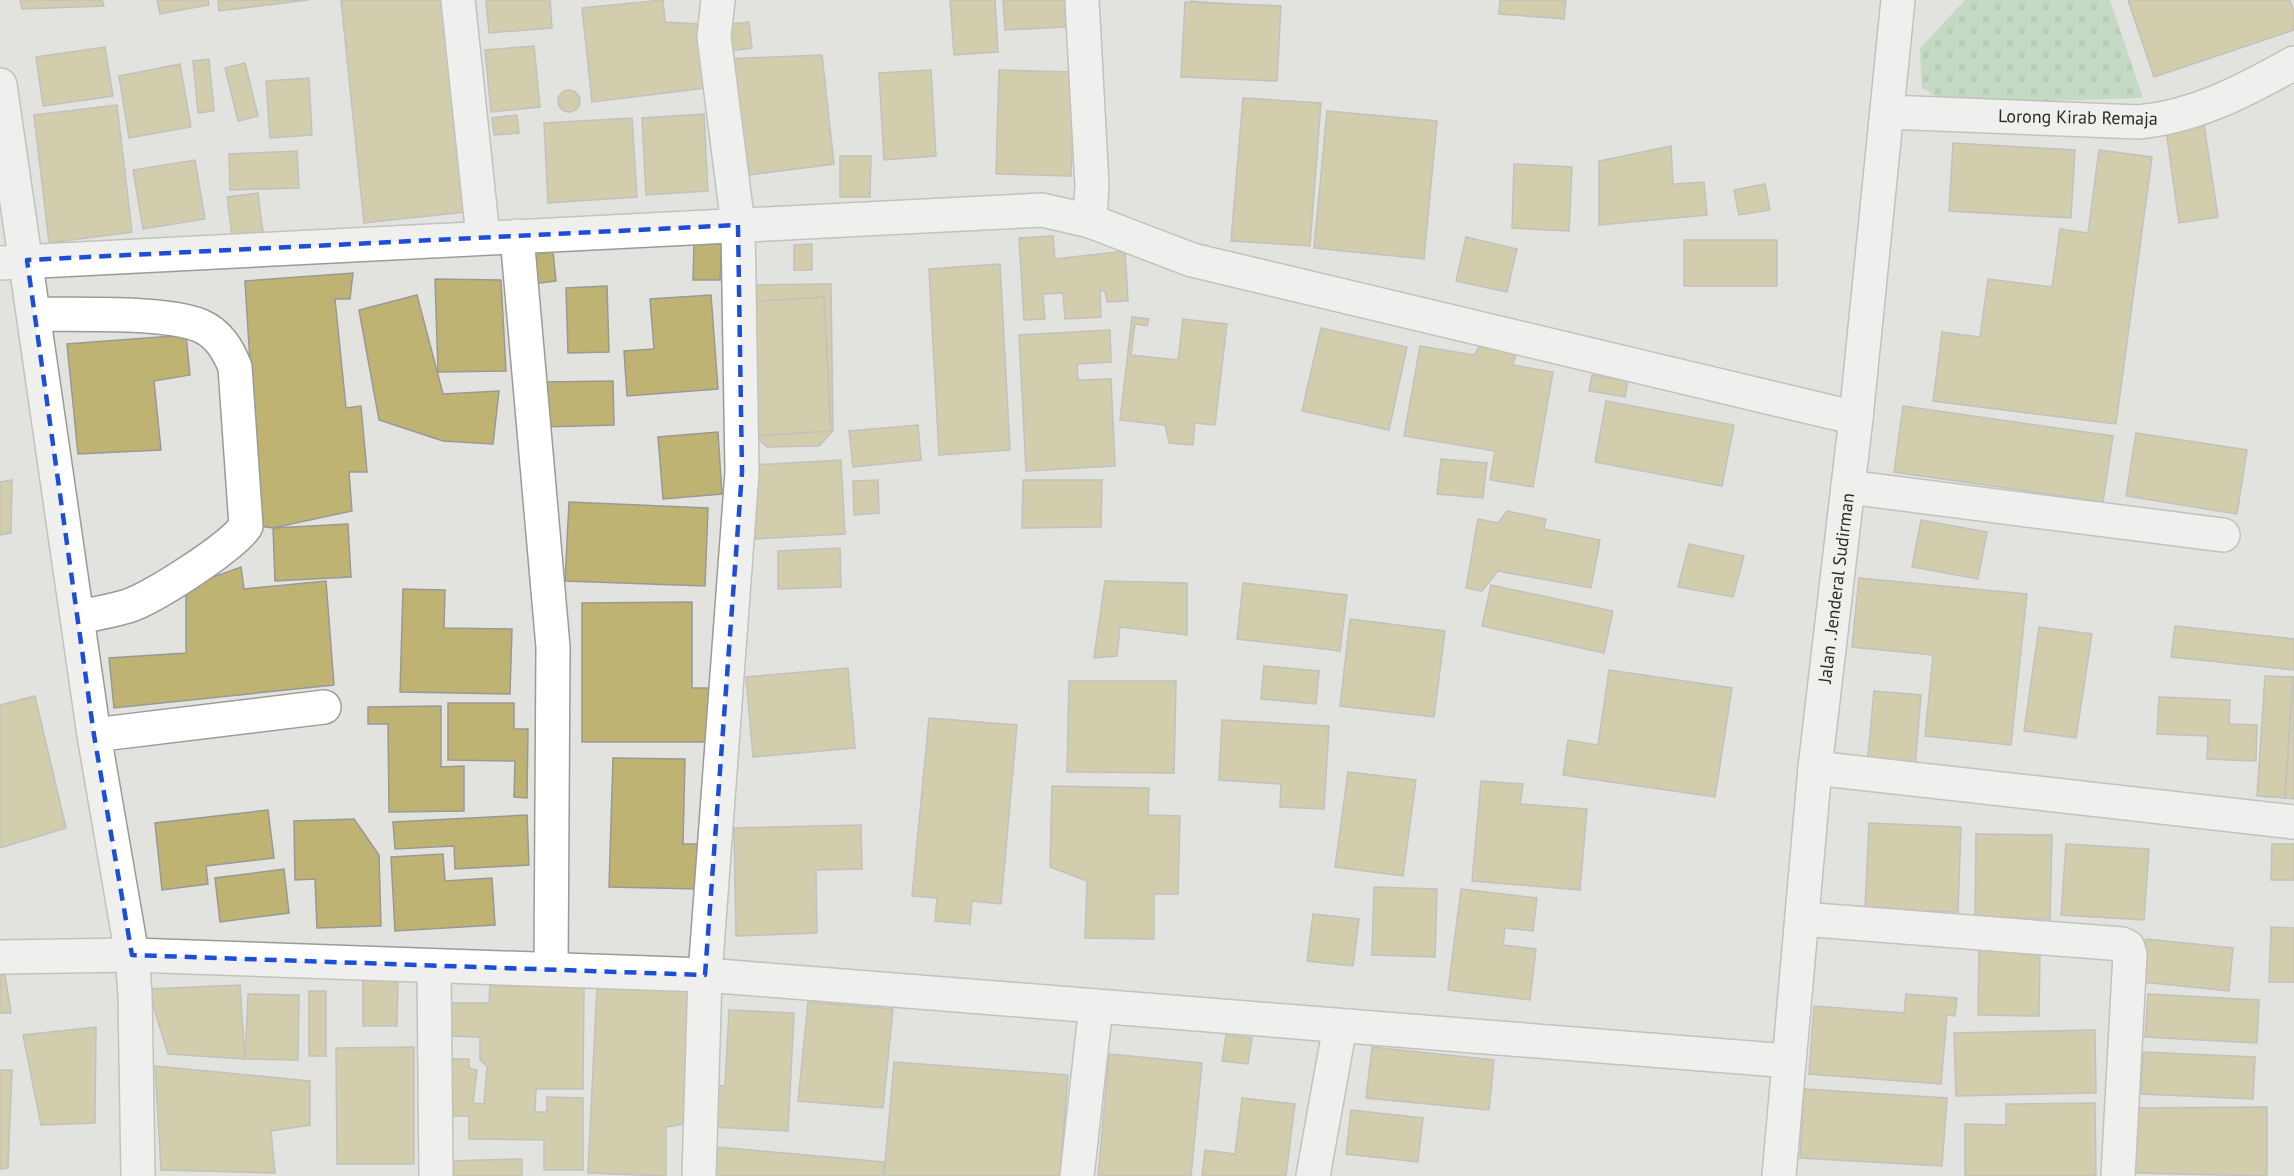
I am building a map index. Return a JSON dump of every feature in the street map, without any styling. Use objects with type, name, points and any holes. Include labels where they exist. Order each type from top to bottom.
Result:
[{"type":"street","points":[[458,0],[483,237]]},
{"type":"street","points":[[699,1176],[705,975],[742,472],[738,225],[714,37],[718,0]]},
{"type":"street","points":[[1082,0],[1092,185],[1090,221]]},
{"type":"street","name":"Jalan . Jenderal Sudirman","points":[[1779,1176],[1815,768],[1856,418],[1898,0]]},
{"type":"street","name":"Lorong Kirab Remaja","points":[[1887,112],[2138,122],[2162,120],[2240,93],[2294,63]]},
{"type":"street","points":[[0,85],[13,261],[34,314],[94,735],[132,955],[135,994],[138,1176]]},
{"type":"street","points":[[13,261],[1042,210],[1090,221],[1192,260],[1856,418]]},
{"type":"street","points":[[517,236],[553,647],[551,969]]},
{"type":"street","points":[[34,314],[167,318],[201,326],[228,348],[236,367],[246,526],[227,544],[147,596],[130,605],[78,617]]},
{"type":"street","points":[[1848,487],[2223,535]]},
{"type":"street","points":[[94,735],[324,707]]},
{"type":"street","points":[[1815,768],[2294,822]]},
{"type":"street","points":[[1802,919],[2122,944],[2128,947],[2130,954],[2118,1176]]},
{"type":"street","points":[[0,957],[132,955],[705,975],[1789,1061]]},
{"type":"street","points":[[434,966],[436,1176]]},
{"type":"street","points":[[1077,1176],[1096,1006]]},
{"type":"street","points":[[1313,1176],[1340,1026]]},
{"type":"highlighted area","points":[[738,225],[742,472],[705,975],[132,955],[94,735],[27,260]]},
{"type":"green space","points":[[1965,0],[2110,0],[2143,98],[1948,104],[1922,88],[1920,48]]},
{"type":"building","points":[[20,0],[102,0],[104,6],[22,9]]},
{"type":"building","points":[[157,0],[208,0],[209,5],[160,14]]},
{"type":"building","points":[[218,0],[308,0],[219,11]]},
{"type":"building","points":[[341,0],[444,0],[465,212],[364,223]]},
{"type":"building","points":[[486,0],[550,0],[552,28],[489,33]]},
{"type":"building","points":[[663,0],[665,22],[699,24],[706,88],[592,102],[582,8]]},
{"type":"building","points":[[950,0],[995,0],[998,52],[954,55]]},
{"type":"building","points":[[1003,0],[1065,0],[1066,27],[1005,30]]},
{"type":"building","points":[[1500,0],[1566,0],[1564,19],[1499,14]]},
{"type":"building","points":[[2128,0],[2290,0],[2294,11],[2294,30],[2154,77]]},
{"type":"building","points":[[1191,1],[1278,8],[1272,81],[1210,76],[1213,51],[1187,49]]},
{"type":"building","points":[[1185,2],[1281,6],[1277,81],[1181,77]]},
{"type":"building","points":[[749,22],[752,48],[724,52],[720,25]]},
{"type":"building","points":[[534,46],[540,107],[491,112],[485,50]]},
{"type":"building","points":[[105,47],[113,96],[43,106],[36,57]]},
{"type":"building","points":[[822,55],[834,164],[740,176],[723,59]]},
{"type":"building","points":[[209,59],[214,111],[198,113],[193,61]]},
{"type":"building","points":[[245,63],[258,116],[238,121],[225,68]]},
{"type":"building","points":[[180,64],[191,127],[129,138],[119,76]]},
{"type":"building","points":[[931,70],[936,156],[884,160],[879,73]]},
{"type":"building","points":[[999,70],[1075,72],[1071,176],[996,174]]},
{"type":"building","points":[[309,78],[312,135],[270,138],[266,81]]},
{"type":"building","points":[[569,90],[577,93],[580,101],[577,109],[569,112],[561,109],[558,101],[561,93]]},
{"type":"building","points":[[1243,98],[1321,103],[1310,246],[1231,241]]},
{"type":"building","points":[[117,105],[132,232],[49,243],[34,115]]},
{"type":"building","points":[[1327,111],[1437,121],[1424,259],[1314,248]]},
{"type":"building","points":[[704,114],[708,191],[646,195],[642,118]]},
{"type":"building","points":[[517,115],[519,133],[494,135],[492,118]]},
{"type":"building","points":[[632,118],[637,197],[548,203],[544,123]]},
{"type":"building","points":[[2203,118],[2218,217],[2179,223],[2165,123]]},
{"type":"building","points":[[1953,143],[2075,150],[2071,218],[1949,211]]},
{"type":"building","points":[[1671,146],[1673,184],[1704,182],[1707,215],[1599,225],[1599,161]]},
{"type":"building","points":[[2099,150],[2152,157],[2116,424],[1933,401],[1942,332],[1980,337],[1988,279],[2052,287],[2060,229],[2088,233]]},
{"type":"building","points":[[297,151],[299,188],[230,190],[229,154]]},
{"type":"building","points":[[840,156],[871,156],[870,197],[840,197]]},
{"type":"building","points":[[195,160],[205,219],[143,229],[133,170]]},
{"type":"building","points":[[1514,164],[1572,167],[1569,231],[1512,228]]},
{"type":"building","points":[[1765,184],[1770,210],[1739,215],[1734,190]]},
{"type":"building","points":[[258,193],[263,232],[232,236],[227,197]]},
{"type":"building","points":[[1053,236],[1055,259],[1125,251],[1128,301],[1107,302],[1105,291],[1100,291],[1101,317],[1065,319],[1063,293],[1043,294],[1045,319],[1024,320],[1019,238]]},
{"type":"building","points":[[1466,237],[1517,249],[1507,292],[1456,281]]},
{"type":"building","points":[[1684,240],[1777,240],[1777,286],[1684,286]]},
{"type":"building","points":[[694,243],[722,244],[720,280],[693,280]]},
{"type":"building","points":[[812,244],[812,270],[794,270],[794,245]]},
{"type":"building","points":[[553,252],[556,281],[532,284],[528,254]]},
{"type":"building","points":[[1000,264],[1010,450],[939,455],[929,269]]},
{"type":"building","points":[[353,273],[350,299],[335,299],[346,408],[361,406],[367,472],[349,472],[352,511],[273,528],[260,526],[245,281]]},
{"type":"building","points":[[435,279],[501,280],[506,371],[438,372]]},
{"type":"building","points":[[831,284],[833,431],[819,446],[767,447],[748,430],[746,285]]},
{"type":"building","points":[[607,286],[609,352],[568,353],[566,288]]},
{"type":"building","points":[[417,295],[443,394],[499,391],[493,444],[443,441],[379,420],[359,310]]},
{"type":"building","points":[[711,295],[718,389],[627,396],[624,351],[654,349],[650,299]]},
{"type":"building","points":[[824,297],[831,431],[756,436],[748,302]]},
{"type":"building","points":[[1132,317],[1149,319],[1147,326],[1135,324],[1131,355],[1178,360],[1183,319],[1227,324],[1215,425],[1195,423],[1193,445],[1169,443],[1165,425],[1120,420]]},
{"type":"building","points":[[1321,328],[1407,347],[1389,430],[1302,411]]},
{"type":"building","points":[[1110,330],[1111,362],[1077,364],[1078,380],[1111,379],[1115,466],[1026,471],[1019,335]]},
{"type":"building","points":[[186,335],[190,375],[154,381],[161,450],[78,454],[67,344]]},
{"type":"building","points":[[1420,346],[1474,355],[1479,347],[1516,353],[1513,365],[1553,372],[1533,487],[1490,480],[1495,451],[1404,436]]},
{"type":"building","points":[[1592,375],[1628,381],[1625,397],[1589,391]]},
{"type":"building","points":[[613,381],[614,425],[543,427],[543,382]]},
{"type":"building","points":[[1606,401],[1734,425],[1722,486],[1595,462]]},
{"type":"building","points":[[1903,406],[2113,436],[2103,502],[1894,472]]},
{"type":"building","points":[[918,425],[921,460],[853,467],[849,431]]},
{"type":"building","points":[[718,432],[722,494],[663,499],[658,437]]},
{"type":"building","points":[[2136,433],[2247,450],[2237,514],[2126,496]]},
{"type":"building","points":[[1441,459],[1487,463],[1483,498],[1437,494]]},
{"type":"building","points":[[841,460],[845,534],[755,539],[752,465]]},
{"type":"building","points":[[12,480],[11,533],[0,535],[0,482]]},
{"type":"building","points":[[878,480],[879,513],[854,515],[853,481]]},
{"type":"building","points":[[1023,480],[1102,480],[1101,527],[1022,528]]},
{"type":"building","points":[[569,502],[708,508],[705,586],[565,581]]},
{"type":"building","points":[[1507,511],[1546,519],[1544,529],[1600,540],[1591,588],[1498,571],[1482,591],[1466,588],[1478,519],[1498,523]]},
{"type":"building","points":[[1921,520],[1987,532],[1978,579],[1912,567]]},
{"type":"building","points":[[348,524],[351,577],[275,581],[273,528]]},
{"type":"building","points":[[1689,544],[1744,556],[1733,597],[1678,587]]},
{"type":"building","points":[[840,548],[841,587],[778,589],[778,551]]},
{"type":"building","points":[[241,567],[244,589],[326,581],[334,685],[114,708],[109,658],[186,653],[186,587]]},
{"type":"building","points":[[1859,578],[2027,594],[2011,745],[1925,736],[1933,655],[1852,647]]},
{"type":"building","points":[[1105,581],[1187,583],[1187,635],[1120,627],[1117,656],[1094,658]]},
{"type":"building","points":[[1243,583],[1347,595],[1340,651],[1237,639]]},
{"type":"building","points":[[1491,585],[1613,611],[1604,653],[1482,626]]},
{"type":"building","points":[[403,589],[445,590],[444,628],[512,629],[510,694],[400,692]]},
{"type":"building","points":[[692,602],[692,688],[712,688],[711,742],[582,742],[582,603]]},
{"type":"building","points":[[1350,619],[1445,631],[1434,717],[1340,706]]},
{"type":"building","points":[[2175,626],[2294,639],[2294,670],[2171,657]]},
{"type":"building","points":[[2039,627],[2092,634],[2076,738],[2024,731]]},
{"type":"building","points":[[1264,666],[1319,671],[1316,704],[1261,699]]},
{"type":"building","points":[[848,668],[855,748],[753,757],[746,677]]},
{"type":"building","points":[[1609,670],[1732,688],[1715,797],[1563,775],[1568,740],[1598,745]]},
{"type":"building","points":[[2265,676],[2293,677],[2285,798],[2257,796]]},
{"type":"building","points":[[2294,677],[2294,799],[2285,798]]},
{"type":"building","points":[[1069,681],[1176,681],[1174,773],[1067,772]]},
{"type":"building","points":[[1874,691],[1921,695],[1915,769],[1867,765]]},
{"type":"building","points":[[35,696],[66,828],[0,848],[0,705]]},
{"type":"building","points":[[2159,697],[2230,700],[2229,724],[2257,725],[2256,761],[2207,759],[2208,736],[2157,734]]},
{"type":"building","points":[[448,703],[514,703],[514,729],[528,729],[527,798],[514,797],[515,761],[448,760]]},
{"type":"building","points":[[441,706],[441,767],[464,766],[464,811],[389,812],[388,724],[368,724],[368,707]]},
{"type":"building","points":[[929,718],[1017,725],[1001,904],[972,901],[970,924],[935,921],[937,898],[912,896]]},
{"type":"building","points":[[1222,720],[1329,726],[1324,809],[1280,807],[1281,784],[1219,780]]},
{"type":"building","points":[[613,758],[685,759],[683,844],[700,844],[699,889],[609,887]]},
{"type":"building","points":[[1348,772],[1416,780],[1403,876],[1335,867]]},
{"type":"building","points":[[1481,781],[1523,784],[1520,804],[1587,809],[1580,890],[1472,881]]},
{"type":"building","points":[[1052,786],[1149,788],[1148,815],[1180,816],[1178,894],[1154,894],[1154,939],[1085,938],[1087,881],[1050,867]]},
{"type":"building","points":[[268,810],[274,858],[206,866],[208,884],[162,890],[155,823]]},
{"type":"building","points":[[527,815],[529,865],[455,869],[454,846],[395,849],[393,822]]},
{"type":"building","points":[[354,819],[379,855],[381,926],[317,928],[315,879],[295,880],[294,821]]},
{"type":"building","points":[[1869,823],[1961,827],[1958,912],[1865,909]]},
{"type":"building","points":[[861,825],[862,869],[816,870],[817,933],[736,936],[734,828]]},
{"type":"building","points":[[1976,834],[2052,835],[2050,919],[1975,918]]},
{"type":"building","points":[[2066,844],[2149,849],[2144,920],[2061,915]]},
{"type":"building","points":[[2272,844],[2294,844],[2294,880],[2271,880]]},
{"type":"building","points":[[443,854],[445,881],[492,878],[495,925],[395,931],[391,857]]},
{"type":"building","points":[[284,869],[289,913],[220,922],[215,878]]},
{"type":"building","points":[[1374,887],[1437,889],[1435,957],[1372,955]]},
{"type":"building","points":[[1461,889],[1537,898],[1533,931],[1505,928],[1503,945],[1536,949],[1530,1000],[1448,990]]},
{"type":"building","points":[[1313,914],[1359,919],[1353,966],[1307,961]]},
{"type":"building","points":[[2271,927],[2294,928],[2294,982],[2269,982]]},
{"type":"building","points":[[2146,939],[2233,948],[2229,991],[2142,982]]},
{"type":"building","points":[[1979,948],[2040,949],[2039,1016],[1978,1015]]},
{"type":"building","points":[[0,975],[5,975],[11,1013],[0,1013]]},
{"type":"building","points":[[398,978],[397,1026],[363,1026],[363,979]]},
{"type":"building","points":[[240,985],[245,1059],[168,1054],[148,989]]},
{"type":"building","points":[[490,986],[584,986],[583,1089],[536,1089],[535,1112],[547,1112],[547,1097],[583,1098],[583,1170],[544,1170],[544,1140],[469,1139],[469,1116],[446,1116],[446,1059],[469,1059],[469,1068],[477,1070],[473,1103],[484,1104],[487,1066],[480,1060],[480,1037],[447,1036],[448,1003],[489,1003]]},
{"type":"building","points":[[597,986],[696,987],[691,1123],[666,1127],[666,1176],[588,1173]]},
{"type":"building","points":[[309,991],[326,991],[326,1056],[309,1056]]},
{"type":"building","points":[[248,994],[299,995],[298,1060],[245,1059]]},
{"type":"building","points":[[1906,994],[1957,998],[1955,1016],[1947,1015],[1941,1084],[1809,1074],[1814,1006],[1904,1013]]},
{"type":"building","points":[[2148,994],[2259,1000],[2257,1043],[2145,1037]]},
{"type":"building","points":[[808,1002],[893,1009],[883,1108],[798,1101]]},
{"type":"building","points":[[729,1010],[794,1013],[788,1131],[712,1127],[714,1085],[725,1086]]},
{"type":"building","points":[[96,1027],[95,1123],[41,1125],[23,1035]]},
{"type":"building","points":[[2095,1030],[2096,1093],[1956,1096],[1954,1033]]},
{"type":"building","points":[[1226,1035],[1252,1038],[1248,1064],[1222,1061]]},
{"type":"building","points":[[414,1047],[414,1164],[337,1164],[336,1048]]},
{"type":"building","points":[[1372,1047],[1494,1060],[1489,1110],[1366,1098]]},
{"type":"building","points":[[2143,1052],[2255,1057],[2253,1099],[2141,1094]]},
{"type":"building","points":[[1109,1054],[1202,1063],[1191,1176],[1098,1176]]},
{"type":"building","points":[[894,1062],[1068,1075],[1060,1176],[884,1176]]},
{"type":"building","points":[[155,1066],[310,1081],[310,1125],[271,1131],[275,1173],[161,1170]]},
{"type":"building","points":[[0,1070],[12,1070],[8,1168],[0,1169]]},
{"type":"building","points":[[1804,1089],[1947,1098],[1942,1166],[1800,1158]]},
{"type":"building","points":[[1242,1098],[1295,1104],[1286,1176],[1202,1176],[1205,1150],[1235,1154]]},
{"type":"building","points":[[2095,1103],[2096,1176],[1965,1176],[1965,1124],[2006,1125],[2006,1104]]},
{"type":"building","points":[[2267,1107],[2267,1176],[2134,1173],[2135,1108]]},
{"type":"building","points":[[1351,1110],[1423,1118],[1418,1162],[1346,1154]]},
{"type":"building","points":[[717,1147],[884,1162],[884,1176],[715,1176]]},
{"type":"building","points":[[522,1159],[522,1176],[446,1176],[446,1161]]}]
